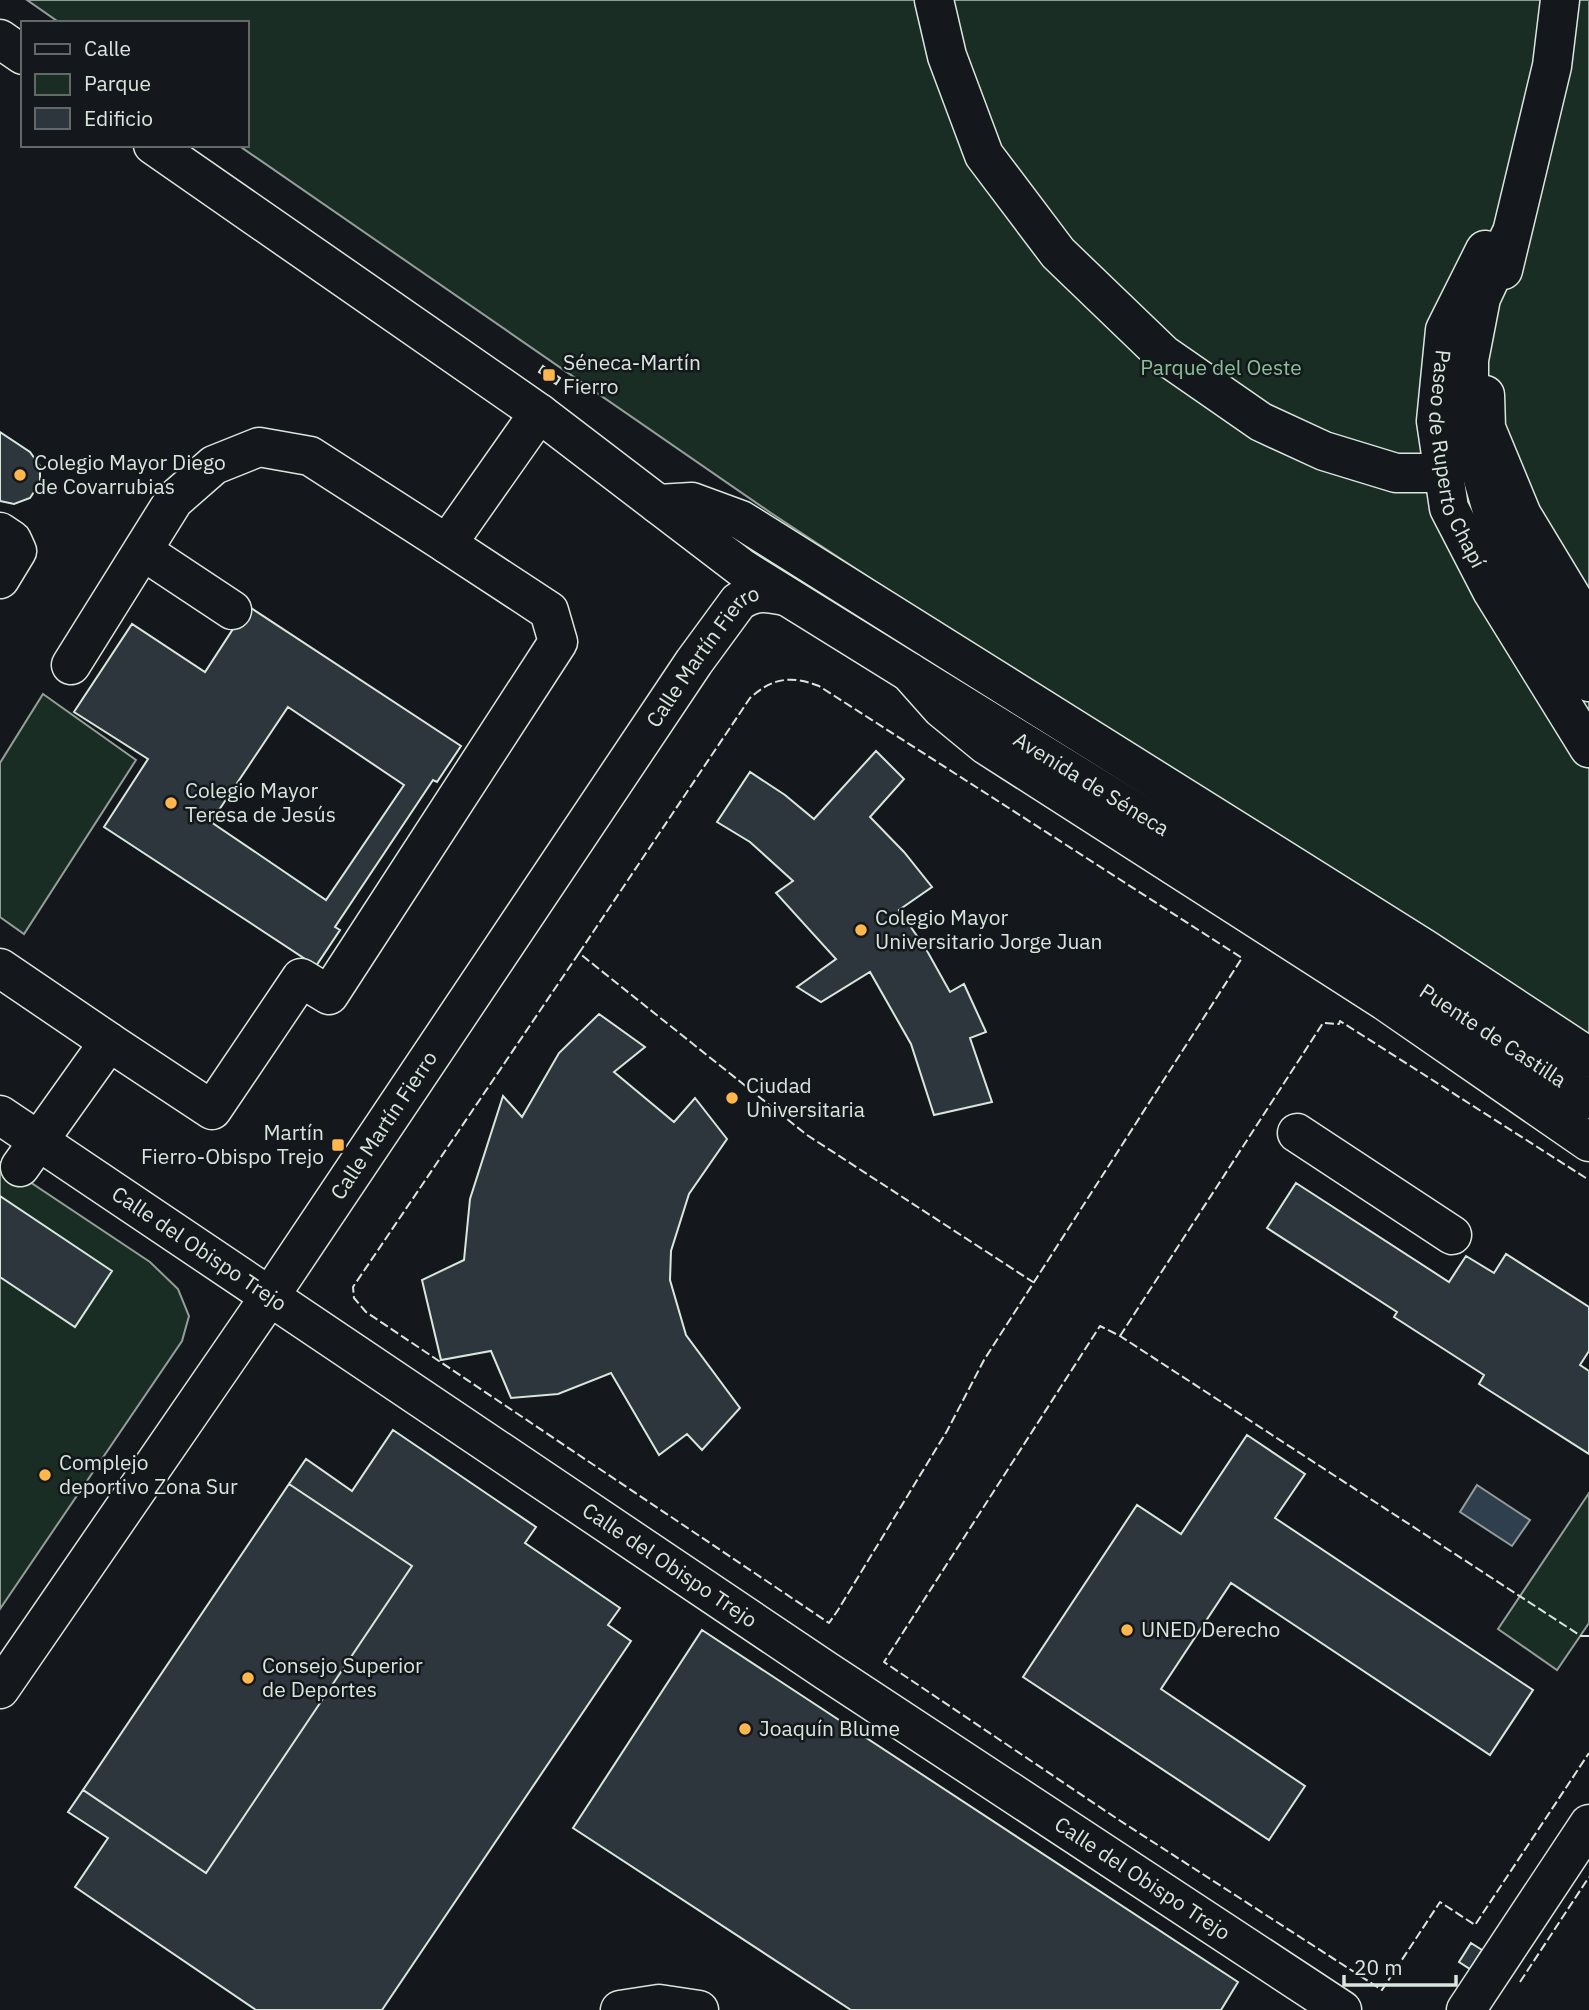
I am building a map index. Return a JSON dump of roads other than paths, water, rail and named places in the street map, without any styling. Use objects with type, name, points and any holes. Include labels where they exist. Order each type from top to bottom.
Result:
[{"type":"main road","points":[[934,0],[947,56],[984,155],[1058,253],[1163,354],[1261,422],[1324,451],[1396,472],[1444,473]]},
{"type":"main road","name":"Paseo de Ruperto Chapí","points":[[1560,0],[1552,66],[1493,316],[1484,371],[1486,428],[1522,515],[1589,626]]},
{"type":"main road","points":[[0,39],[21,54]]},
{"type":"main road","points":[[156,147],[539,413],[658,504],[741,586]]},
{"type":"main road","name":"Paseo de Ruperto Chapí","points":[[1532,158],[1445,330],[1436,421],[1449,508],[1492,591],[1589,748]]},
{"type":"main road","points":[[1510,236],[1482,298],[1469,360],[1469,430],[1497,528],[1589,682]]},
{"type":"main road","points":[[447,544],[539,413]]},
{"type":"main road","points":[[0,968],[212,1110],[301,978],[329,995],[558,642],[549,611],[447,544],[310,456],[260,447],[214,465],[174,500],[71,665]]},
{"type":"main road","points":[[658,504],[692,502],[741,520],[1425,949],[1589,1057]]},
{"type":"main road","points":[[0,532],[12,540],[17,551],[0,579]]},
{"type":"main road","points":[[143,551],[232,610]]},
{"type":"main road","name":"Calle Martín Fierro","points":[[0,1689],[271,1296],[694,662],[741,586],[747,596],[761,592],[785,596]]},
{"type":"main road","name":"Avenida de Séneca","points":[[785,596],[1397,972]]},
{"type":"main road","points":[[909,672],[941,708],[986,745],[1385,1001],[1589,1142]]},
{"type":"main road","name":"Puente de Castilla","points":[[1397,972],[1589,1099]]},
{"type":"main road","points":[[29,1154],[109,1042]]},
{"type":"main road","name":"Calle del Obispo Trejo","points":[[0,1115],[29,1154],[271,1296],[1328,2006]]},
{"type":"main road","points":[[1297,1133],[1452,1235]]},
{"type":"main road","points":[[1466,2010],[1589,1824]]},
{"type":"main road","points":[[620,2010],[659,2004],[699,2010]]},
{"type":"water","points":[[1477,1485],[1530,1520],[1512,1546],[1460,1512]]},
{"type":"place","name":"Séneca-Martín Fierro","points":[[549,375]]},
{"type":"place","name":"Colegio Mayor Diego de Covarrubias","points":[[20,475]]},
{"type":"place","name":"Colegio Mayor Teresa de Jesús","points":[[171,803]]},
{"type":"place","name":"Colegio Mayor Universitario Jorge Juan","points":[[861,930]]},
{"type":"place","name":"Ciudad Universitaria","points":[[732,1098]]},
{"type":"place","name":"Martín Fierro-Obispo Trejo","points":[[338,1145]]},
{"type":"place","name":"Complejo deportivo Zona Sur","points":[[45,1475]]},
{"type":"place","name":"UNED Derecho","points":[[1127,1630]]},
{"type":"place","name":"Consejo Superior de Deportes","points":[[248,1678]]},
{"type":"place","name":"Joaquín Blume","points":[[745,1729]]},
{"type":"park label","name":"Parque del Oeste","points":[[1221,368]]}]
